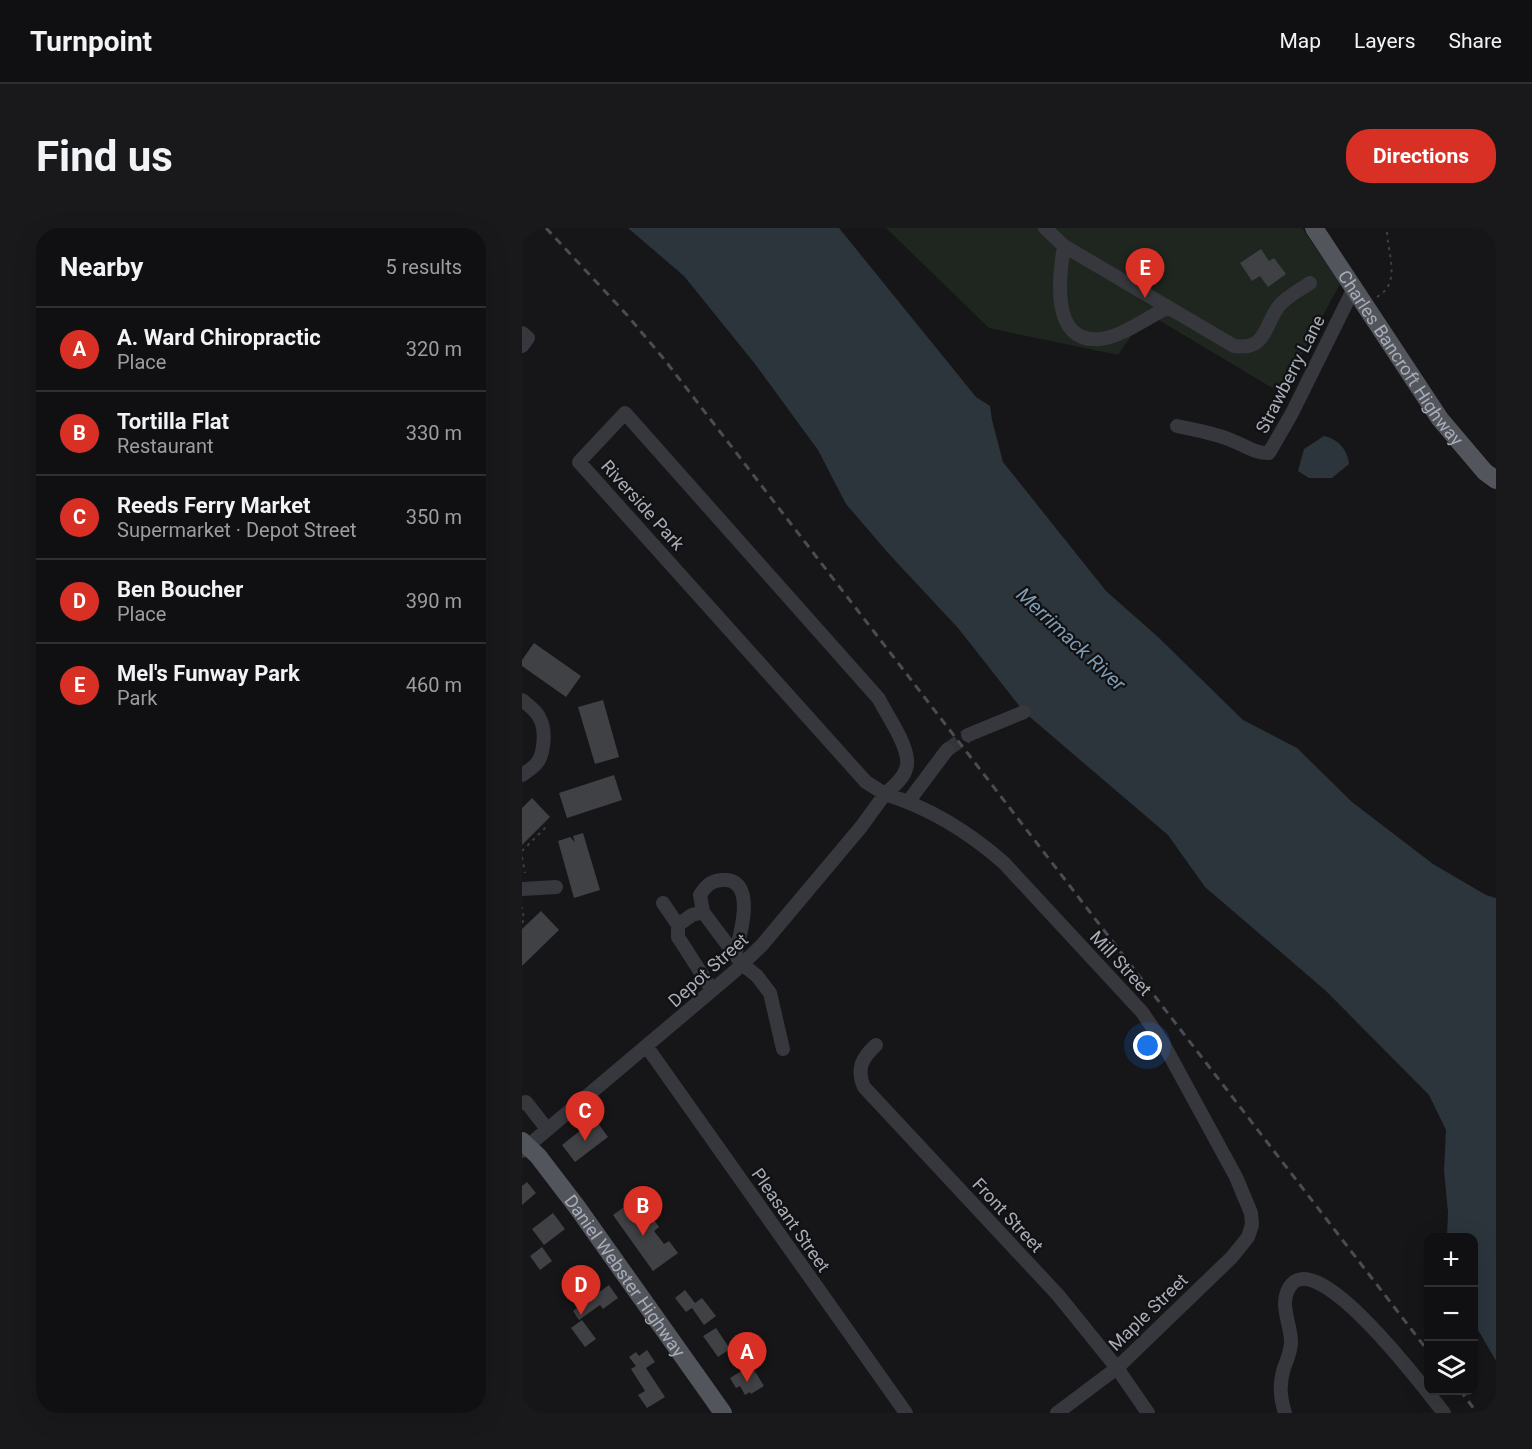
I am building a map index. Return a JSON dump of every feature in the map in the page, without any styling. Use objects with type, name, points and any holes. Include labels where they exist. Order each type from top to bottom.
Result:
[{"type":"main road","name":"Charles Bancroft Highway","points":[[1314,228],[1440,419],[1485,472],[1496,480]]},
{"type":"main road","name":"Daniel Webster Highway","points":[[524,1146],[577,1207],[723,1413]]},
{"type":"street","points":[[1045,228],[1064,246],[1234,346],[1244,347],[1256,343],[1266,333],[1278,307],[1311,283]]},
{"type":"street","points":[[1064,246],[1060,299],[1064,319],[1071,329],[1083,337],[1099,339],[1115,335],[1168,307]]},
{"type":"street","name":"Strawberry Lane","points":[[1177,426],[1234,441],[1249,450],[1269,453],[1358,295]]},
{"type":"street","name":"Riverside Park","points":[[625,413],[879,699],[908,755],[907,768],[885,794],[866,782],[579,462],[625,413]]},
{"type":"street","points":[[522,700],[539,716],[543,738],[539,761],[522,775]]},
{"type":"street","points":[[968,735],[1024,712]]},
{"type":"street","points":[[908,802],[947,750]]},
{"type":"street","name":"Mill Street","points":[[885,794],[908,802],[965,831],[1004,862],[1142,1012],[1163,1044],[1236,1178],[1247,1201],[1252,1225]]},
{"type":"street","name":"Depot Street","points":[[524,1146],[678,1022],[712,990],[739,959],[762,945],[861,827],[885,794]]},
{"type":"street","points":[[739,959],[744,899],[741,887],[733,881],[723,879],[708,884],[700,895],[703,912],[739,959],[757,976],[770,993],[783,1049]]},
{"type":"street","points":[[522,889],[556,886]]},
{"type":"street","points":[[663,903],[678,925],[678,938],[712,990]]},
{"type":"street","points":[[678,925],[692,915],[703,912]]},
{"type":"street","name":"Front Street","points":[[876,1045],[862,1059],[860,1069],[864,1087],[1058,1295],[1117,1368],[1148,1413]]},
{"type":"street","name":"Pleasant Street","points":[[647,1047],[906,1413]]},
{"type":"street","points":[[522,1103],[526,1102],[547,1129]]},
{"type":"street","name":"Maple Street","points":[[1057,1413],[1117,1368],[1232,1257],[1248,1237],[1252,1225]]},
{"type":"street","points":[[1285,1413],[1280,1385],[1291,1343],[1284,1306],[1289,1287],[1294,1281],[1301,1280],[1322,1284],[1344,1299],[1373,1329],[1444,1413]]},
{"type":"path","points":[[1358,295],[1380,296],[1387,289],[1391,278],[1387,228]]},
{"type":"path","points":[[522,851],[546,827]]},
{"type":"path","points":[[522,857],[525,873]]},
{"type":"path","points":[[522,907],[524,919],[522,923]]},
{"type":"shaded area","points":[[886,228],[1302,228],[1340,284],[1281,393],[1147,313],[1118,355],[989,328]]},
{"type":"water","name":"Merrimack River","points":[[628,228],[839,228],[976,397],[990,406],[1003,462],[1106,591],[1158,637],[1243,720],[1297,748],[1352,802],[1433,864],[1486,895],[1496,898],[1496,1361],[1478,1330],[1478,1233],[1447,1233],[1448,1212],[1444,1171],[1446,1130],[1429,1095],[1326,991],[1205,887],[1168,835],[1024,712],[958,628],[846,504],[818,450],[755,364],[684,276]]},
{"type":"water","points":[[1324,436],[1341,446],[1347,454],[1349,464],[1332,478],[1309,478],[1298,471],[1304,449]]},
{"type":"building","points":[[1261,249],[1269,261],[1274,258],[1286,274],[1268,287],[1260,276],[1252,281],[1240,263]]},
{"type":"building","points":[[534,643],[581,676],[566,697],[522,666],[522,660]]},
{"type":"building","points":[[603,700],[619,757],[595,764],[578,707]]},
{"type":"building","points":[[614,775],[622,800],[567,818],[559,793]]},
{"type":"building","points":[[532,798],[550,817],[522,845],[522,808]]},
{"type":"building","points":[[583,833],[600,890],[574,898],[558,841],[570,837],[575,842],[573,836]]},
{"type":"building","points":[[541,911],[559,930],[522,966],[522,929]]},
{"type":"building","points":[[595,1119],[608,1137],[575,1162],[562,1145]]},
{"type":"building","points":[[527,1182],[536,1193],[522,1205],[522,1186]]},
{"type":"building","points":[[638,1197],[659,1227],[654,1231],[664,1244],[669,1241],[678,1253],[653,1271],[613,1215]]},
{"type":"building","points":[[553,1213],[565,1229],[544,1245],[532,1229]]},
{"type":"building","points":[[542,1247],[552,1261],[540,1270],[530,1256]]},
{"type":"building","points":[[609,1285],[618,1298],[603,1309],[600,1305],[579,1320],[573,1311]]},
{"type":"building","points":[[685,1290],[695,1303],[702,1298],[716,1316],[704,1325],[692,1308],[686,1312],[675,1298]]},
{"type":"building","points":[[582,1320],[596,1339],[585,1347],[571,1328]]},
{"type":"building","points":[[716,1328],[730,1349],[718,1357],[703,1336]]},
{"type":"building","points":[[647,1350],[655,1362],[646,1368],[665,1397],[647,1408],[638,1395],[645,1391],[631,1369],[636,1366],[629,1357],[636,1352],[639,1356]]},
{"type":"building","points":[[751,1365],[764,1386],[745,1395],[740,1386],[736,1388],[730,1378]]},
{"type":"tunnel","points":[[947,750],[968,735]]},
{"type":"railway","points":[[546,228],[627,315],[664,359],[1424,1346]]},
{"type":"railway","points":[[1464,1395],[1477,1413]]},
{"type":"place","name":"Mel's Funway Park","points":[[1145,298]]},
{"type":"place","name":"Reeds Ferry Market","points":[[585,1141]]},
{"type":"place","name":"Tortilla Flat","points":[[643,1236]]},
{"type":"place","name":"Ben Boucher","points":[[581,1315]]},
{"type":"place","name":"A. Ward Chiropractic","points":[[747,1382]]}]
